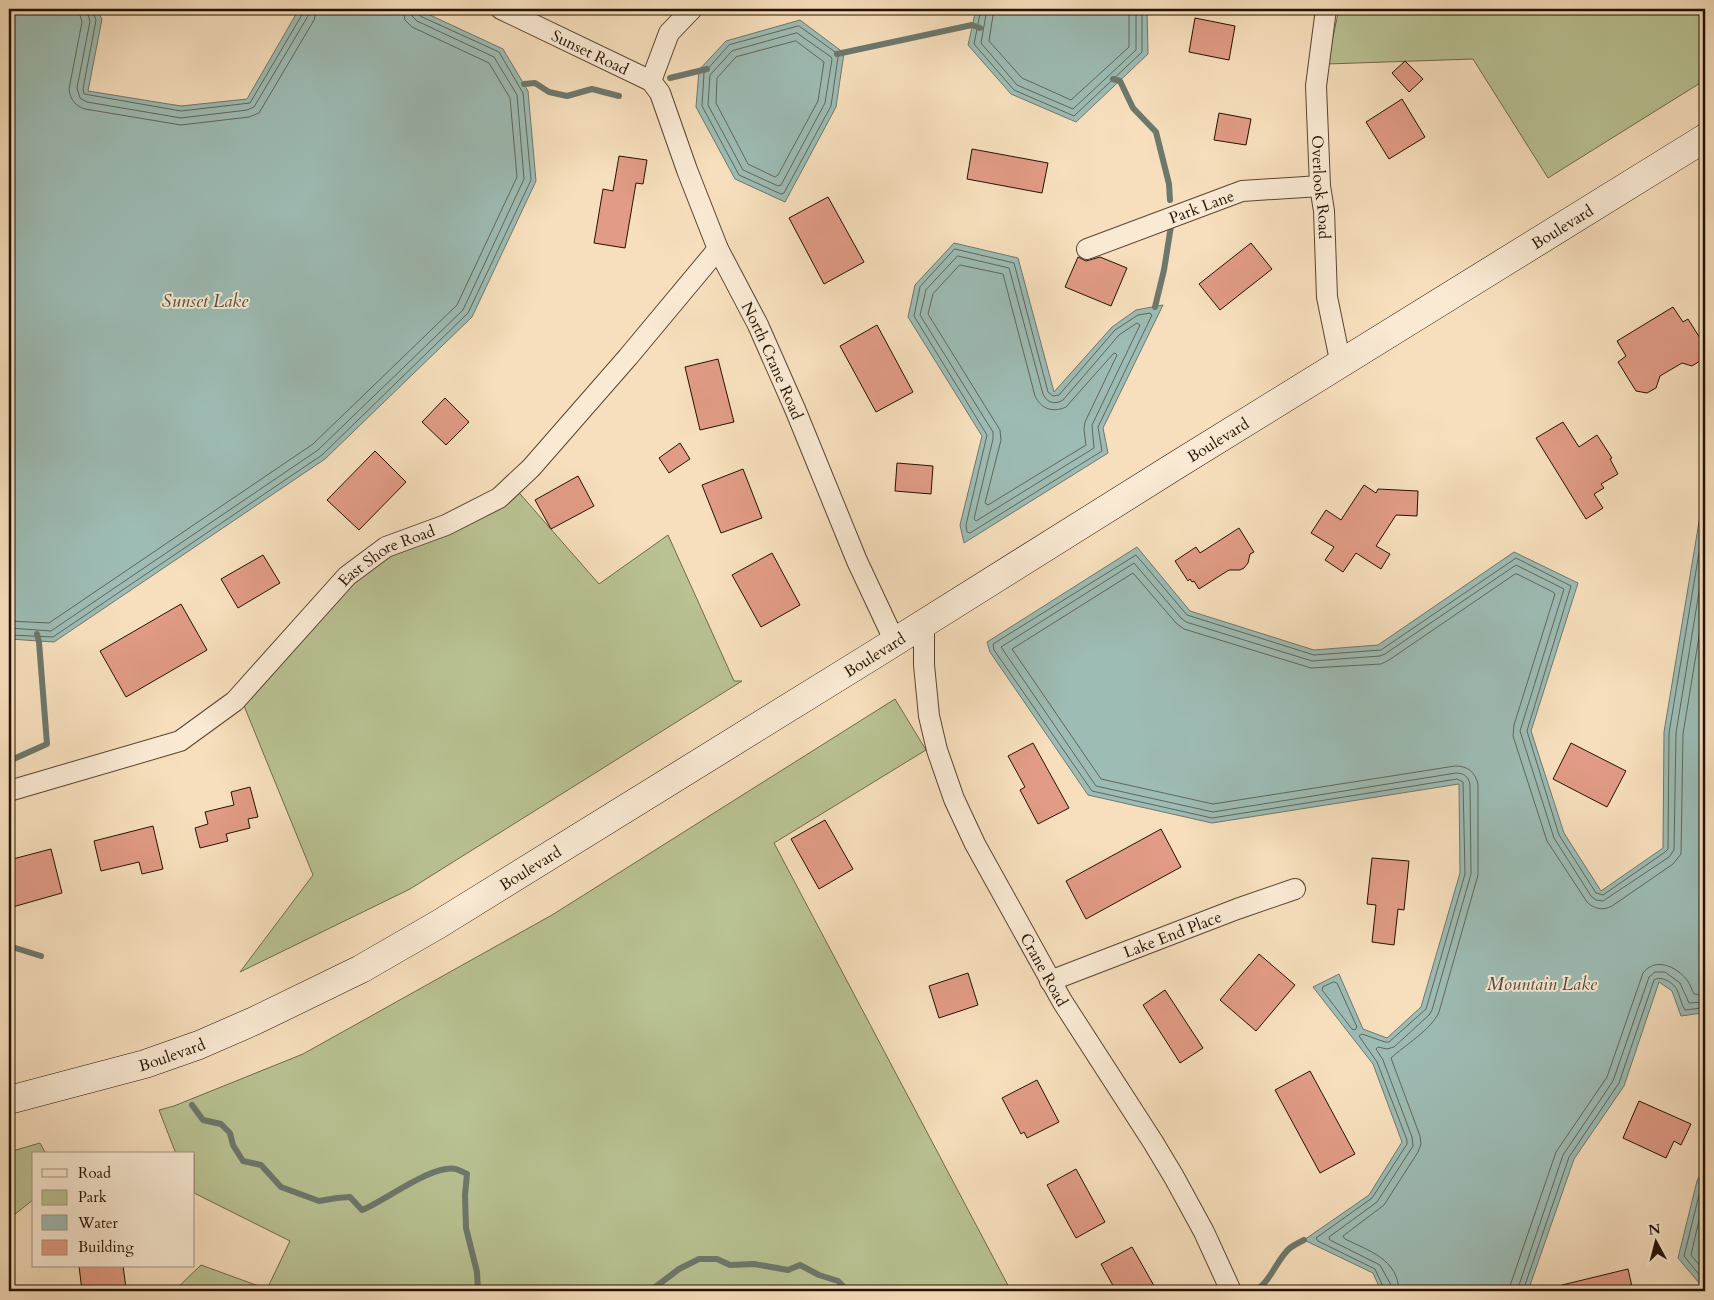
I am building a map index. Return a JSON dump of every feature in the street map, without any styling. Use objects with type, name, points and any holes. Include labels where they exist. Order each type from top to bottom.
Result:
[{"type":"main road","name":"Boulevard","points":[[9,1100],[145,1064],[199,1045],[254,1021],[361,969],[439,924],[1705,138]]},
{"type":"street","name":"Sunset Road","points":[[501,9],[652,81]]},
{"type":"street","points":[[652,81],[669,33],[692,9]]},
{"type":"street","name":"Overlook Road","points":[[1326,9],[1316,86],[1320,186],[1324,211],[1327,297],[1341,365]]},
{"type":"street","name":"North Crane Road","points":[[652,81],[660,93],[687,170],[718,249],[758,325],[795,409],[857,561],[895,642]]},
{"type":"street","name":"Park Lane","points":[[1087,249],[1242,191],[1320,186]]},
{"type":"street","name":"East Shore Road","points":[[9,791],[180,741],[235,701],[347,576],[386,547],[446,525],[499,498],[531,468],[628,358],[718,249]]},
{"type":"street","name":"Crane Road","points":[[924,624],[924,665],[929,716],[954,799],[991,877],[1050,981],[1153,1142],[1204,1232],[1229,1288]]},
{"type":"street","name":"Lake End Place","points":[[1050,981],[1237,909],[1295,889]]},
{"type":"green space","points":[[1339,9],[1705,9],[1705,80],[1548,178],[1473,59],[1327,64]]},
{"type":"green space","points":[[514,487],[599,584],[668,535],[734,681],[742,681],[410,889],[240,972],[313,875],[238,691],[368,563]]},
{"type":"green space","points":[[895,699],[926,750],[774,843],[1011,1291],[174,1291],[201,1265],[267,1289],[290,1241],[195,1194],[195,1152],[175,1152],[159,1110],[174,1106],[303,1054],[552,915]]},
{"type":"green space","points":[[40,1143],[45,1152],[32,1152],[32,1201],[9,1219],[9,1152]]},
{"type":"water","name":"Sunset Lake","points":[[9,9],[96,9],[102,19],[88,91],[181,106],[247,99],[299,9],[417,9],[503,49],[528,91],[536,181],[472,317],[325,459],[54,642],[9,639]]},
{"type":"water","points":[[976,9],[1147,9],[1148,54],[1076,122],[1011,94],[968,45]]},
{"type":"water","points":[[800,20],[844,53],[836,107],[785,202],[735,179],[696,107],[699,70],[726,41]]},
{"type":"water","points":[[954,243],[1018,258],[1054,392],[1112,327],[1136,310],[1163,305],[1103,428],[1108,453],[964,543],[960,525],[982,436],[908,317],[915,285]]},
{"type":"water","name":"Mountain Lake","points":[[1705,486],[1705,1017],[1702,1013],[1681,1016],[1672,991],[1659,982],[1624,1086],[1574,1159],[1528,1291],[1381,1291],[1373,1273],[1304,1240],[1369,1195],[1402,1142],[1373,1064],[1313,987],[1339,974],[1363,1029],[1387,1038],[1421,1007],[1460,873],[1459,784],[1212,823],[1088,795],[990,652],[987,642],[1137,547],[1190,611],[1314,650],[1378,645],[1514,552],[1578,583],[1531,731],[1564,833],[1601,891],[1663,848],[1664,732]]},
{"type":"water","points":[[1705,1165],[1705,1290],[1678,1258],[1697,1181]]},
{"type":"building","points":[[1195,18],[1235,26],[1229,60],[1189,52]]},
{"type":"building","points":[[1405,61],[1423,79],[1409,92],[1392,73]]},
{"type":"building","points":[[1402,99],[1425,137],[1389,159],[1366,122]]},
{"type":"building","points":[[1219,113],[1251,119],[1246,145],[1214,140]]},
{"type":"building","points":[[972,149],[1048,163],[1042,193],[967,179]]},
{"type":"building","points":[[619,156],[647,160],[643,184],[636,183],[625,248],[594,243],[603,189],[613,191]]},
{"type":"building","points":[[828,197],[864,262],[824,284],[789,218]]},
{"type":"building","points":[[1251,243],[1272,269],[1220,310],[1199,284]]},
{"type":"building","points":[[1078,257],[1086,261],[1100,257],[1127,268],[1111,306],[1065,287]]},
{"type":"building","points":[[1673,307],[1683,322],[1688,319],[1705,346],[1703,359],[1692,366],[1682,363],[1660,376],[1656,388],[1647,393],[1636,391],[1618,362],[1626,356],[1617,341]]},
{"type":"building","points":[[877,325],[913,392],[876,412],[840,346]]},
{"type":"building","points":[[718,359],[734,422],[700,430],[685,367]]},
{"type":"building","points":[[445,398],[469,422],[446,445],[422,422]]},
{"type":"building","points":[[1563,422],[1579,447],[1597,435],[1612,458],[1610,459],[1618,474],[1601,484],[1604,488],[1594,494],[1603,508],[1586,519],[1536,438]]},
{"type":"building","points":[[680,443],[690,459],[669,473],[659,458]]},
{"type":"building","points":[[375,451],[406,482],[359,530],[327,500]]},
{"type":"building","points":[[897,463],[933,466],[931,494],[895,491]]},
{"type":"building","points":[[743,469],[762,518],[721,533],[702,485]]},
{"type":"building","points":[[578,476],[594,506],[551,529],[535,500]]},
{"type":"building","points":[[1364,485],[1376,493],[1378,489],[1418,491],[1417,516],[1396,515],[1376,546],[1390,554],[1381,569],[1356,553],[1343,572],[1325,560],[1334,547],[1311,533],[1326,510],[1341,520]]},
{"type":"building","points":[[1239,528],[1254,552],[1250,554],[1248,563],[1244,568],[1229,570],[1199,589],[1194,581],[1192,582],[1190,579],[1188,581],[1175,561],[1196,547],[1200,553]]},
{"type":"building","points":[[772,553],[800,605],[761,627],[732,575]]},
{"type":"building","points":[[263,555],[280,583],[238,608],[221,579]]},
{"type":"building","points":[[181,604],[207,650],[126,697],[100,651]]},
{"type":"building","points":[[1033,743],[1069,808],[1038,824],[1020,790],[1025,787],[1008,756]]},
{"type":"building","points":[[1571,743],[1626,771],[1607,807],[1553,779]]},
{"type":"building","points":[[250,787],[258,817],[248,819],[250,828],[226,834],[228,841],[200,848],[195,828],[208,824],[205,812],[234,805],[231,792]]},
{"type":"building","points":[[825,820],[853,869],[819,889],[791,839]]},
{"type":"building","points":[[153,826],[163,869],[142,874],[139,862],[101,871],[94,841]]},
{"type":"building","points":[[1161,829],[1181,867],[1086,919],[1066,881]]},
{"type":"building","points":[[51,849],[62,893],[9,908],[9,860]]},
{"type":"building","points":[[1372,858],[1409,861],[1404,910],[1398,909],[1394,945],[1372,942],[1376,905],[1367,904]]},
{"type":"building","points":[[1259,954],[1295,985],[1256,1031],[1220,1000]]},
{"type":"building","points":[[968,973],[978,1005],[939,1018],[929,986]]},
{"type":"building","points":[[1165,990],[1203,1048],[1180,1063],[1143,1005]]},
{"type":"building","points":[[1310,1071],[1355,1154],[1320,1173],[1275,1090]]},
{"type":"building","points":[[1037,1080],[1059,1122],[1027,1138],[1024,1132],[1021,1134],[1002,1098]]},
{"type":"building","points":[[1639,1101],[1691,1124],[1681,1145],[1674,1141],[1666,1158],[1623,1138]]},
{"type":"building","points":[[1076,1169],[1105,1222],[1076,1238],[1047,1185]]},
{"type":"building","points":[[1132,1247],[1157,1291],[1116,1291],[1101,1264]]},
{"type":"building","points":[[79,1268],[123,1268],[126,1288],[106,1291],[82,1291]]},
{"type":"building","points":[[1628,1269],[1633,1291],[1563,1291],[1562,1285]]},
{"type":"waterway","points":[[837,54],[972,25],[980,28]]},
{"type":"waterway","points":[[670,78],[707,69]]},
{"type":"waterway","points":[[1113,79],[1120,81],[1133,108],[1156,132],[1169,184],[1170,200]]},
{"type":"waterway","points":[[524,84],[535,83],[549,92],[567,96],[592,89],[619,96]]},
{"type":"waterway","points":[[1155,307],[1164,270],[1171,226]]},
{"type":"waterway","points":[[9,761],[47,744],[37,634]]},
{"type":"waterway","points":[[9,946],[41,956]]},
{"type":"waterway","points":[[192,1105],[203,1120],[221,1124],[230,1133],[233,1145],[243,1161],[261,1165],[281,1187],[319,1201],[350,1197],[362,1210],[434,1172],[456,1169],[467,1174],[465,1195],[466,1228],[477,1272],[478,1291]]},
{"type":"waterway","points":[[1253,1291],[1259,1288],[1269,1277],[1285,1252],[1304,1240]]},
{"type":"waterway","points":[[650,1291],[679,1269],[699,1259],[717,1259],[730,1265],[754,1264],[788,1270],[800,1265],[819,1275],[838,1281],[848,1291]]}]
